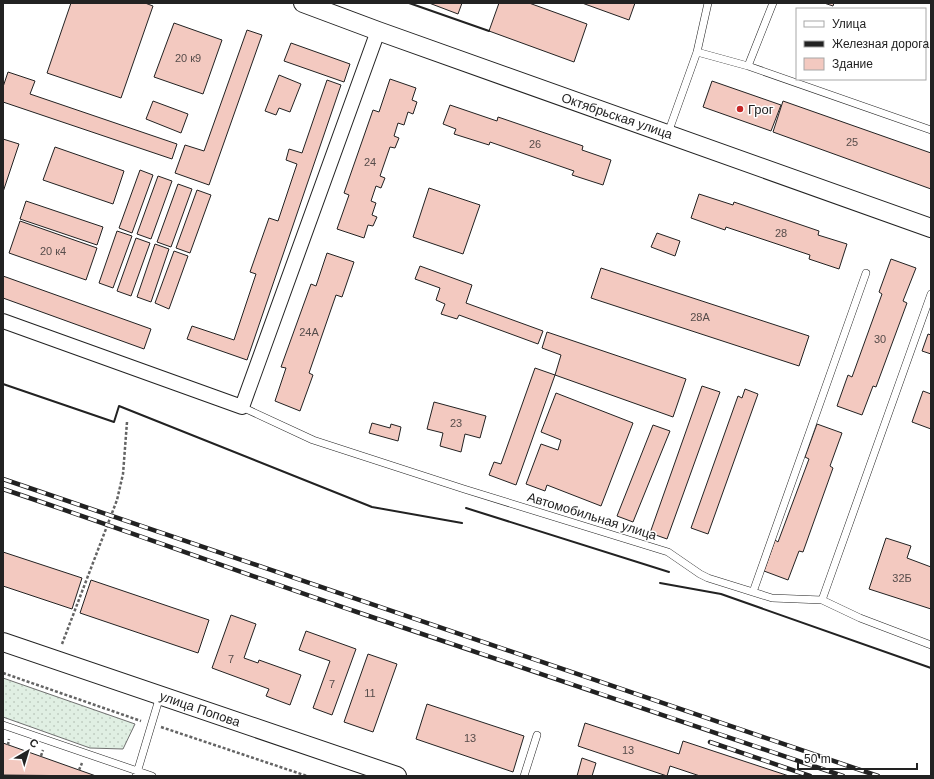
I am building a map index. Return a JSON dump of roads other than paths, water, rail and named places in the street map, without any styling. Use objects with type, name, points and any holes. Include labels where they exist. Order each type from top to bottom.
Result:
[{"type":"street","name":"Октябрьская улица","points":[[304,3],[378,31],[931,228]]},
{"type":"street","points":[[3,321],[242,407],[378,31]]},
{"type":"street","name":"улица Попова","points":[[3,642],[397,776]]},
{"type":"lane","points":[[668,134],[697,52],[708,3]]},
{"type":"lane","points":[[748,66],[772,3]]},
{"type":"lane","points":[[697,52],[748,66],[931,130]]},
{"type":"lane","points":[[753,592],[866,273]]},
{"type":"lane","points":[[822,600],[931,294]]},
{"type":"lane","name":"Автомобильная улица","points":[[242,407],[312,440],[668,552],[708,578],[772,598],[822,600],[860,618],[931,645]]},
{"type":"lane","points":[[137,774],[161,695]]},
{"type":"lane","points":[[3,725],[137,774],[152,776]]},
{"type":"lane","points":[[524,776],[537,735]]},
{"type":"railway","points":[[3,479],[878,776]]},
{"type":"railway","points":[[3,489],[269,582],[843,776]]},
{"type":"railway","points":[[710,742],[810,776]]},
{"type":"place","name":"Грог","points":[[740,109]]}]
